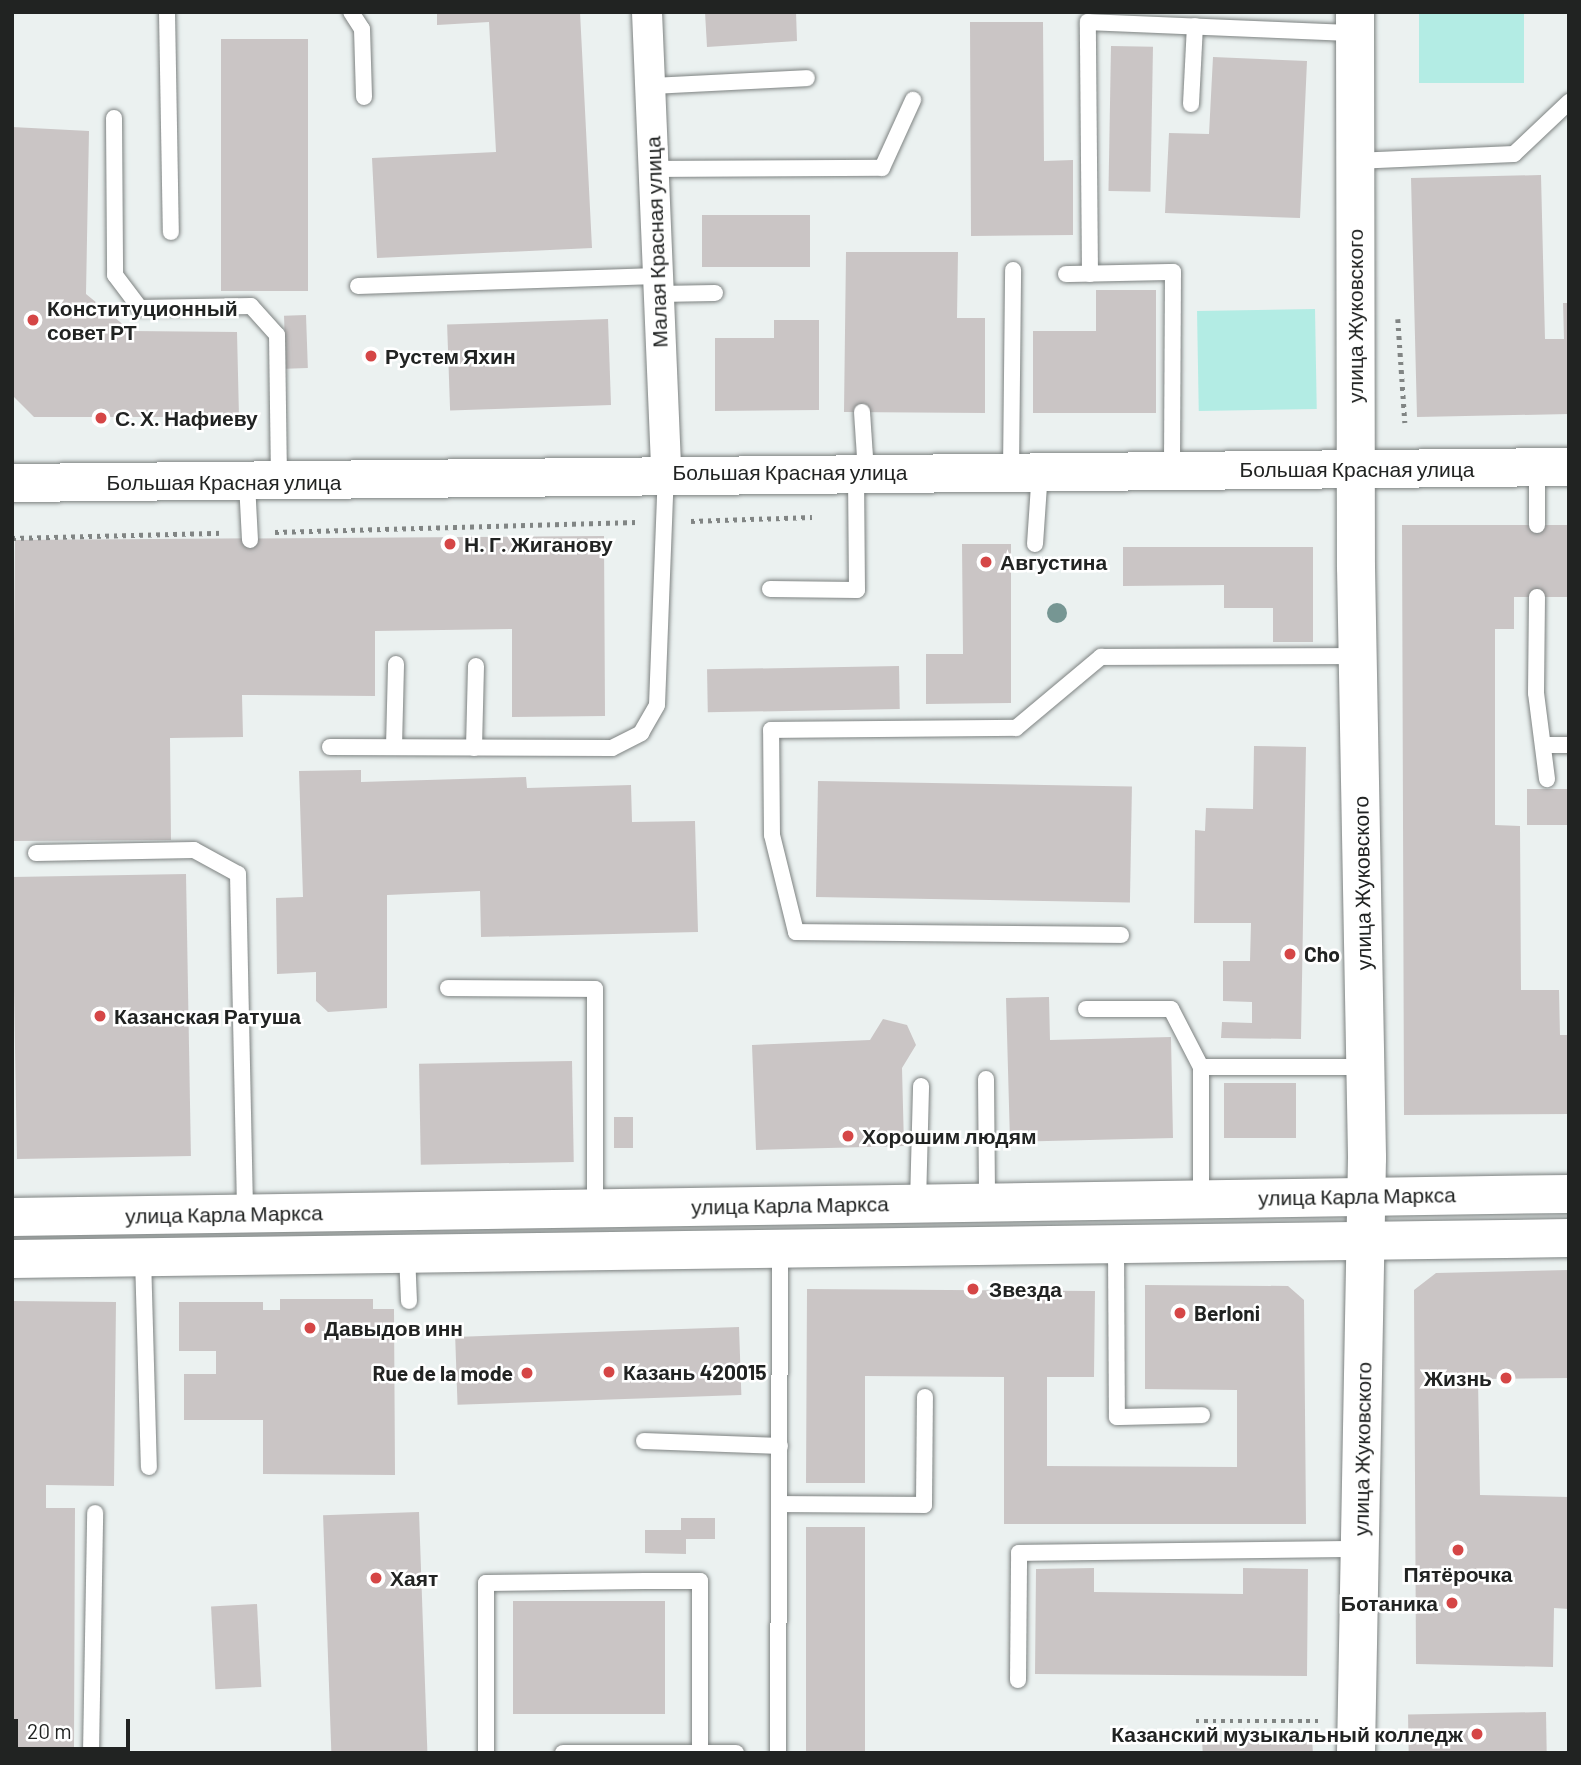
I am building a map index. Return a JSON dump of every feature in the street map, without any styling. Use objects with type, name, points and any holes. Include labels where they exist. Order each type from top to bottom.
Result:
[{"type":"street","name":"Малая Красная улица","points":[[647,12],[666,472]]},
{"type":"street","name":"улица Жуковского","points":[[1355,23],[1355,470],[1367,1196],[1356,1737]]},
{"type":"street","name":"Большая Красная улица","points":[[12,483],[263,483],[666,472],[1553,467]]},
{"type":"street","name":"улица Карла Маркса","points":[[12,1217],[1569,1193]]},
{"type":"street","name":"улица Карла Маркса","points":[[12,1259],[1569,1238]]},
{"type":"lane","points":[[167,12],[171,232]]},
{"type":"lane","points":[[351,12],[362,29],[364,97]]},
{"type":"lane","points":[[1090,274],[1088,22],[1126,17],[1195,26],[1355,23]]},
{"type":"lane","points":[[1191,104],[1195,26]]},
{"type":"lane","points":[[650,86],[807,78]]},
{"type":"lane","points":[[653,169],[882,169],[913,100]]},
{"type":"lane","points":[[1355,161],[1514,154],[1569,102]]},
{"type":"lane","points":[[114,118],[115,275],[140,308],[251,306],[277,335],[263,483],[250,540]]},
{"type":"lane","points":[[1013,270],[1025,471],[1035,544]]},
{"type":"lane","points":[[1066,274],[1173,272],[1172,470]]},
{"type":"lane","points":[[358,286],[658,285],[715,293]]},
{"type":"lane","points":[[770,589],[857,590],[862,412]]},
{"type":"lane","points":[[1537,525],[1553,467]]},
{"type":"lane","points":[[330,747],[612,748],[641,733],[657,705],[666,472]]},
{"type":"lane","points":[[1537,597],[1536,693],[1546,745],[1547,779]]},
{"type":"lane","points":[[1121,935],[796,932],[772,835],[771,730],[1016,728],[1101,657],[1358,656]]},
{"type":"lane","points":[[394,747],[396,664]]},
{"type":"lane","points":[[474,748],[475,666]]},
{"type":"lane","points":[[1546,745],[1569,745]]},
{"type":"lane","points":[[36,853],[194,850],[238,874],[245,1213]]},
{"type":"lane","points":[[448,988],[595,989],[595,1208]]},
{"type":"lane","points":[[1086,1009],[1171,1009],[1201,1067],[1201,1199]]},
{"type":"lane","points":[[1201,1067],[1365,1066]]},
{"type":"lane","points":[[986,1079],[987,1202]]},
{"type":"lane","points":[[918,1203],[921,1086]]},
{"type":"lane","points":[[1116,1246],[1117,1417],[1202,1415]]},
{"type":"lane","points":[[778,1753],[780,1249]]},
{"type":"lane","points":[[407,1254],[409,1301]]},
{"type":"lane","points":[[143,1257],[149,1467]]},
{"type":"lane","points":[[780,1504],[924,1505],[925,1396]]},
{"type":"lane","points":[[644,1441],[780,1446]]},
{"type":"lane","points":[[91,1753],[95,1513]]},
{"type":"lane","points":[[1018,1680],[1019,1553],[1360,1549]]},
{"type":"lane","points":[[486,1753],[486,1583],[700,1581],[700,1750]]},
{"type":"lane","points":[[564,1753],[700,1750],[736,1753]]},
{"type":"path","points":[[1196,1721],[1356,1737]]},
{"type":"shaded area","points":[[1419,12],[1524,12],[1524,83],[1419,83]]},
{"type":"shaded area","points":[[1315,309],[1317,409],[1199,411],[1197,311]]},
{"type":"building","points":[[437,12],[580,12],[592,248],[377,258],[372,158],[496,152],[489,22],[437,25]]},
{"type":"building","points":[[705,12],[796,12],[797,41],[707,47]]},
{"type":"building","points":[[970,22],[1043,22],[1044,161],[1073,160],[1073,235],[971,236]]},
{"type":"building","points":[[221,39],[308,39],[308,291],[221,291]]},
{"type":"building","points":[[1111,46],[1153,47],[1150,192],[1108,191]]},
{"type":"building","points":[[1213,57],[1307,61],[1300,218],[1165,213],[1169,133],[1209,134]]},
{"type":"building","points":[[12,127],[89,131],[86,294],[131,331],[237,332],[239,417],[34,417],[12,395]]},
{"type":"building","points":[[1541,175],[1545,339],[1564,339],[1563,303],[1569,303],[1569,414],[1417,417],[1411,178]]},
{"type":"building","points":[[702,215],[810,215],[810,267],[702,267]]},
{"type":"building","points":[[846,252],[958,252],[957,318],[985,318],[985,413],[844,412]]},
{"type":"building","points":[[1096,290],[1156,290],[1156,413],[1033,413],[1033,331],[1096,331]]},
{"type":"building","points":[[306,315],[308,368],[286,369],[284,316]]},
{"type":"building","points":[[608,319],[611,405],[450,411],[447,325]]},
{"type":"building","points":[[774,320],[819,320],[819,410],[715,411],[715,338],[774,338]]},
{"type":"building","points":[[1402,525],[1569,525],[1569,597],[1514,597],[1514,629],[1495,629],[1495,825],[1520,826],[1521,990],[1559,990],[1560,1035],[1569,1035],[1569,1114],[1404,1115]]},
{"type":"building","points":[[604,536],[605,716],[512,717],[512,629],[375,631],[375,696],[242,695],[243,737],[170,738],[171,840],[12,841],[15,540]]},
{"type":"building","points":[[962,544],[1011,544],[1011,703],[926,704],[926,654],[963,654]]},
{"type":"building","points":[[1123,547],[1313,547],[1313,642],[1273,642],[1273,608],[1224,608],[1224,585],[1123,586]]},
{"type":"building","points":[[899,666],[900,709],[708,712],[707,669]]},
{"type":"building","points":[[1254,746],[1306,747],[1301,1039],[1221,1038],[1222,1022],[1252,1023],[1252,1002],[1223,1001],[1223,961],[1250,961],[1251,923],[1194,923],[1195,830],[1205,831],[1206,808],[1253,809]]},
{"type":"building","points":[[361,770],[361,782],[526,777],[527,788],[631,785],[632,822],[695,821],[698,932],[481,937],[480,891],[387,895],[387,1008],[328,1012],[316,1001],[316,972],[277,974],[276,898],[303,897],[299,771]]},
{"type":"building","points":[[818,781],[1132,786],[1130,902],[816,897]]},
{"type":"building","points":[[1527,789],[1569,789],[1569,825],[1527,825]]},
{"type":"building","name":"Казанская Ратуша","points":[[186,874],[191,1156],[17,1159],[12,877]]},
{"type":"building","points":[[1049,997],[1050,1040],[1171,1037],[1173,1138],[1010,1142],[1006,998]]},
{"type":"building","points":[[883,1019],[907,1025],[916,1045],[902,1068],[904,1146],[756,1150],[752,1045],[870,1040]]},
{"type":"building","points":[[572,1061],[574,1162],[421,1165],[419,1064]]},
{"type":"building","points":[[1224,1083],[1296,1083],[1296,1138],[1224,1138]]},
{"type":"building","points":[[614,1117],[633,1117],[633,1148],[614,1148]]},
{"type":"building","points":[[1569,1270],[1569,1378],[1478,1379],[1480,1495],[1569,1497],[1569,1609],[1554,1608],[1553,1667],[1416,1664],[1414,1290],[1436,1273]]},
{"type":"building","points":[[1145,1285],[1288,1286],[1304,1300],[1306,1524],[1004,1524],[1004,1377],[865,1376],[865,1483],[806,1483],[807,1289],[1095,1291],[1094,1377],[1047,1377],[1047,1466],[1237,1467],[1237,1390],[1145,1389]]},
{"type":"building","points":[[280,1299],[373,1299],[373,1309],[394,1309],[395,1475],[263,1474],[263,1420],[184,1420],[184,1374],[216,1374],[216,1351],[179,1351],[179,1302],[263,1302],[263,1310],[280,1310]]},
{"type":"building","points":[[12,1301],[116,1302],[114,1486],[46,1485],[46,1508],[75,1508],[74,1748],[12,1748]]},
{"type":"building","points":[[739,1327],[741,1395],[458,1405],[455,1337]]},
{"type":"building","points":[[419,1512],[427,1753],[331,1753],[323,1515]]},
{"type":"building","points":[[681,1518],[715,1518],[715,1539],[686,1539],[686,1554],[645,1553],[645,1530],[681,1530]]},
{"type":"building","points":[[806,1527],[865,1527],[865,1753],[806,1753]]},
{"type":"building","points":[[1094,1568],[1094,1592],[1243,1594],[1243,1568],[1308,1569],[1307,1676],[1035,1674],[1036,1569]]},
{"type":"building","points":[[513,1601],[665,1601],[665,1714],[513,1714]]},
{"type":"building","points":[[257,1604],[261,1687],[215,1689],[211,1606]]},
{"type":"building","name":"Казанский музыкальный колледж","points":[[1546,1712],[1547,1753],[1409,1753],[1408,1714]]},
{"type":"building","points":[[1312,1736],[1313,1753],[1203,1753],[1202,1742]]},
{"type":"place","name":"Конституционный совет РТ","points":[[33,320]]},
{"type":"place","name":"Рустем Яхин","points":[[371,356]]},
{"type":"place","name":"С. Х. Нафиеву","points":[[101,418]]},
{"type":"place","name":"Н. Г. Жиганову","points":[[450,544]]},
{"type":"place","name":"Августина","points":[[986,562]]},
{"type":"place","name":"Cho","points":[[1290,954]]},
{"type":"place","name":"Казанская Ратуша","points":[[100,1016]]},
{"type":"place","name":"Хорошим людям","points":[[848,1136]]},
{"type":"place","name":"Звезда","points":[[973,1289]]},
{"type":"place","name":"Berloni","points":[[1180,1313]]},
{"type":"place","name":"Давыдов инн","points":[[310,1328]]},
{"type":"place","name":"Казань 420015","points":[[609,1372]]},
{"type":"place","name":"Rue de la mode","points":[[527,1373]]},
{"type":"place","name":"Жизнь","points":[[1506,1378]]},
{"type":"place","name":"Пятёрочка","points":[[1458,1550]]},
{"type":"place","name":"Хаят","points":[[376,1578]]},
{"type":"place","name":"Ботаника","points":[[1452,1603]]},
{"type":"place","name":"Казанский музыкальный колледж","points":[[1477,1734]]}]
